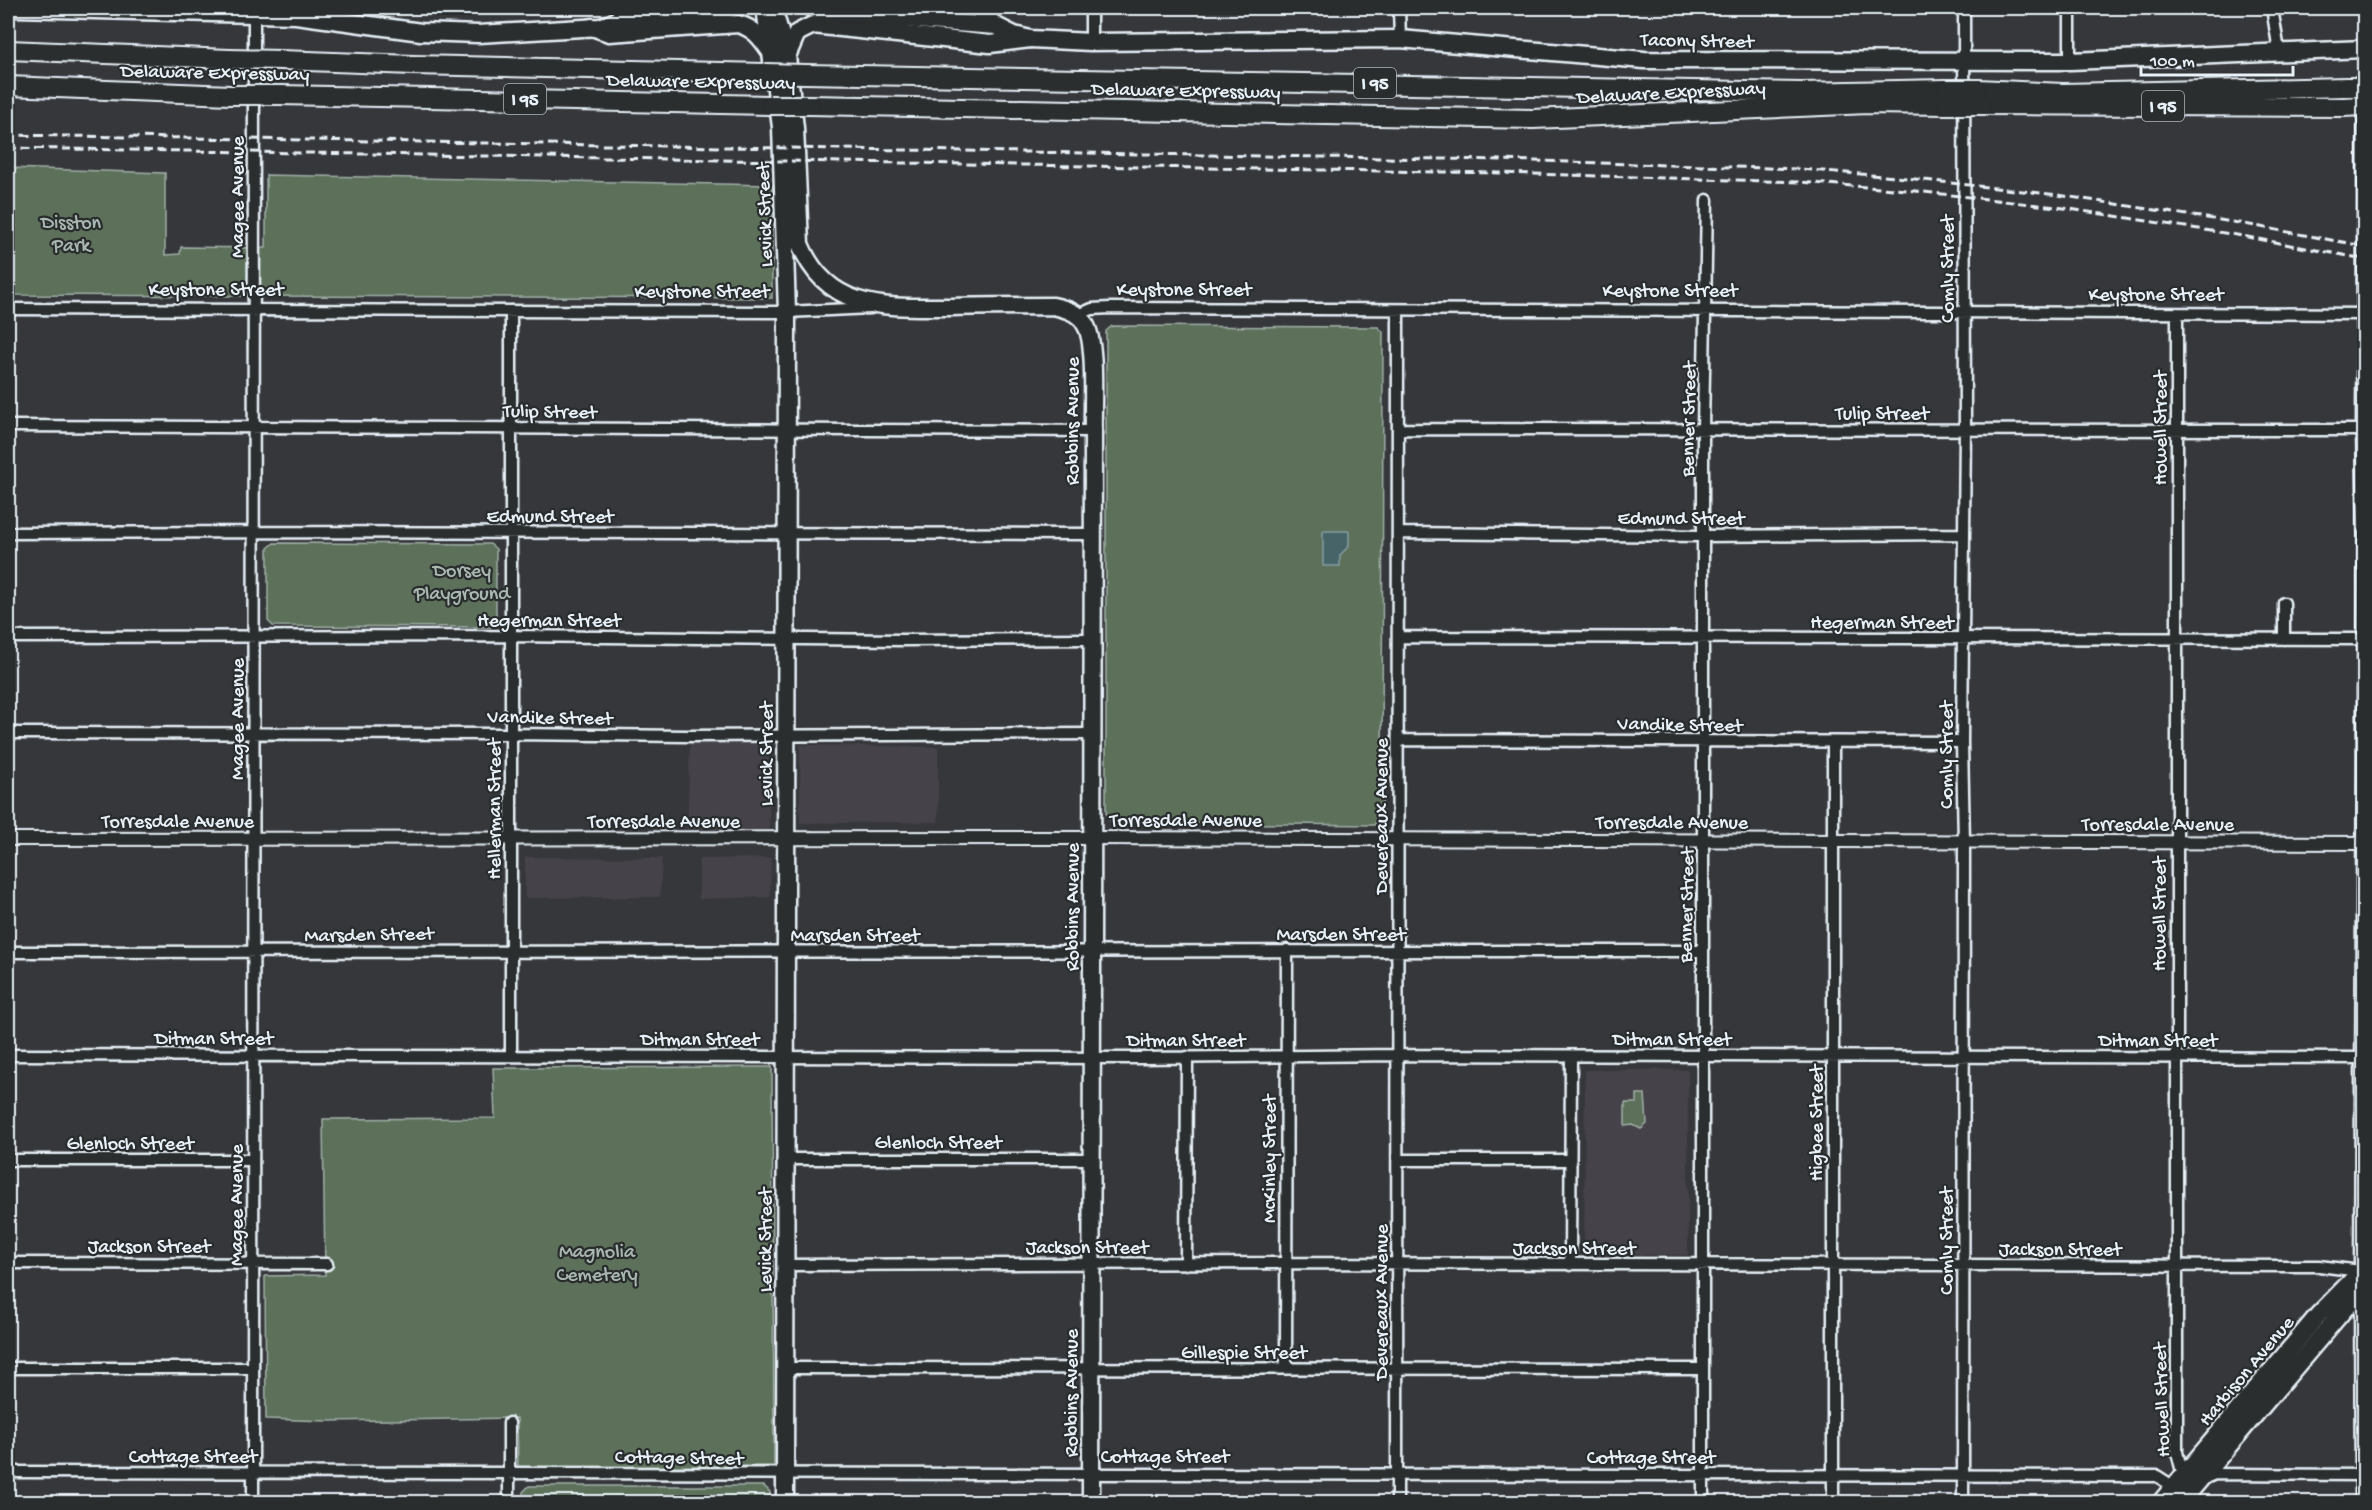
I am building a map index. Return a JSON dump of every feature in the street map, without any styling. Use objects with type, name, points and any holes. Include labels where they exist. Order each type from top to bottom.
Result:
[{"type":"highway","name":"Delaware Expressway","points":[[8,50],[413,65],[1801,92],[2364,106]]},
{"type":"highway","name":"Delaware Expressway","points":[[8,86],[230,95],[1533,119],[1869,104],[1947,97]]},
{"type":"highway","name":"Delaware Expressway","points":[[1980,97],[2062,93],[2356,87]]},
{"type":"highway","points":[[8,98],[230,95]]},
{"type":"main road","points":[[16,8],[254,11],[421,32],[478,34],[605,26],[616,21],[677,12],[715,12],[732,8]]},
{"type":"main road","points":[[616,21],[627,8]]},
{"type":"main road","name":"Levick Street","points":[[765,8],[779,55],[795,128],[798,233],[802,250],[810,264],[828,285],[855,300],[888,307]]},
{"type":"main road","name":"Levick Street","points":[[773,8],[779,55],[787,312],[785,1503]]},
{"type":"main road","points":[[812,8],[836,14],[996,26]]},
{"type":"main road","points":[[911,20],[933,8]]},
{"type":"main road","points":[[977,8],[996,26],[1014,35],[1030,39]]},
{"type":"main road","points":[[592,27],[609,33],[738,24],[760,35],[779,55],[797,33],[813,25],[990,44],[1030,39]]},
{"type":"main road","name":"Tacony Street","points":[[1030,39],[1091,42],[1400,39],[1644,60],[2070,61],[2364,49]]},
{"type":"main road","name":"Keystone Street","points":[[888,307],[1053,306],[1067,309],[1078,315]]},
{"type":"main road","name":"Robbins Avenue","points":[[1078,315],[1086,324],[1092,352],[1093,431],[1091,1503]]},
{"type":"main road","name":"Harbison Avenue","points":[[2181,1503],[2362,1279]]},
{"type":"main road","name":"Harbison Avenue","points":[[2161,1503],[2319,1314],[2362,1279]]},
{"type":"street","points":[[1091,8],[1091,42]]},
{"type":"street","points":[[1399,8],[1400,39]]},
{"type":"street","name":"Comly Street","points":[[1963,1503],[1964,8]]},
{"type":"street","points":[[2070,8],[2070,61]]},
{"type":"street","points":[[2272,8],[2279,51]]},
{"type":"street","name":"Magee Avenue","points":[[253,1503],[254,11]]},
{"type":"street","points":[[2361,1503],[2363,1475],[2364,49]]},
{"type":"street","name":"Benner Street","points":[[1703,1503],[1703,430],[1707,310],[1707,200]]},
{"type":"street","name":"Keystone Street","points":[[8,309],[787,312],[888,307]]},
{"type":"street","name":"Keystone Street","points":[[1078,315],[1092,309],[1110,308],[2364,314]]},
{"type":"street","name":"Devereaux Avenue","points":[[1397,1503],[1398,310]]},
{"type":"street","name":"Hellerman Street","points":[[511,311],[511,1054]]},
{"type":"street","name":"Howell Street","points":[[2177,314],[2176,1267],[2179,1481]]},
{"type":"street","name":"Tulip Street","points":[[8,426],[1093,431]]},
{"type":"street","name":"Tulip Street","points":[[1399,429],[2177,428],[2363,430]]},
{"type":"street","name":"Edmund Street","points":[[8,533],[1092,534]]},
{"type":"street","name":"Edmund Street","points":[[1398,533],[1704,536],[1963,534]]},
{"type":"street","points":[[2284,603],[2284,639]]},
{"type":"street","name":"Hegerman Street","points":[[8,637],[510,636],[1091,639]]},
{"type":"street","name":"Hegerman Street","points":[[1399,637],[2364,639]]},
{"type":"street","name":"Vandike Street","points":[[8,733],[786,736],[1091,734]]},
{"type":"street","name":"Vandike Street","points":[[1399,740],[1962,742]]},
{"type":"street","name":"Higbee Street","points":[[1833,743],[1833,1503]]},
{"type":"street","name":"Torresdale Avenue","points":[[8,839],[1092,838],[2363,843]]},
{"type":"street","name":"McKinley Street","points":[[1286,1368],[1287,950]]},
{"type":"street","name":"Marsden Street","points":[[8,952],[1702,951]]},
{"type":"street","name":"Ditman Street","points":[[8,1055],[2363,1058]]},
{"type":"street","points":[[1570,1265],[1571,1056]]},
{"type":"street","points":[[1186,1264],[1187,1058]]},
{"type":"street","name":"Glenloch Street","points":[[786,1159],[1091,1159]]},
{"type":"street","name":"Glenloch Street","points":[[8,1160],[253,1160]]},
{"type":"street","points":[[1398,1160],[1570,1160]]},
{"type":"street","name":"Jackson Street","points":[[8,1263],[327,1264]]},
{"type":"street","name":"Jackson Street","points":[[786,1264],[2319,1266],[2362,1279]]},
{"type":"street","points":[[8,1368],[253,1368]]},
{"type":"street","name":"Gillespie Street","points":[[786,1368],[1703,1369]]},
{"type":"street","points":[[509,1424],[509,1503]]},
{"type":"street","name":"Cottage Street","points":[[8,1472],[509,1472],[785,1475],[1963,1474],[2157,1476],[2179,1481]]},
{"type":"street","points":[[2200,1480],[2215,1474],[2363,1475]]},
{"type":"shaded area","points":[[376,8],[522,8],[522,11],[429,12]]},
{"type":"shaded area","points":[[690,741],[770,743],[769,830],[687,829]]},
{"type":"shaded area","points":[[800,745],[938,747],[938,822],[800,823]]},
{"type":"shaded area","points":[[525,857],[662,858],[660,897],[525,898]]},
{"type":"shaded area","points":[[771,858],[770,897],[699,899],[699,859]]},
{"type":"shaded area","points":[[1585,1070],[1688,1070],[1688,1255],[1584,1254]]},
{"type":"green space","name":"Disston Park","points":[[8,168],[165,173],[165,255],[180,254],[181,247],[266,248],[266,175],[772,185],[772,298],[8,295]]},
{"type":"green space","points":[[1112,326],[1378,327],[1383,332],[1382,813],[1374,825],[1111,822],[1106,813],[1106,331]]},
{"type":"green space","name":"Dorsey Playground","points":[[274,543],[490,544],[496,549],[496,621],[491,627],[273,626],[268,621],[268,548]]},
{"type":"green space","name":"Magnolia Cemetery","points":[[772,1067],[774,1466],[518,1467],[517,1418],[327,1421],[266,1419],[265,1276],[325,1275],[323,1119],[495,1118],[493,1068]]},
{"type":"green space","points":[[1637,1094],[1645,1094],[1647,1124],[1641,1129],[1633,1125],[1625,1126],[1625,1103],[1637,1103]]},
{"type":"green space","points":[[529,1486],[764,1486],[770,1492],[770,1502],[523,1502],[523,1492]]},
{"type":"water","points":[[1323,531],[1349,531],[1349,546],[1340,555],[1340,566],[1323,566]]},
{"type":"railway","points":[[8,135],[1502,160],[1800,169],[2058,195],[2239,223],[2364,246]]},
{"type":"railway","points":[[8,148],[1501,173],[1799,182],[1906,190],[2057,207],[2237,235],[2364,259]]}]
